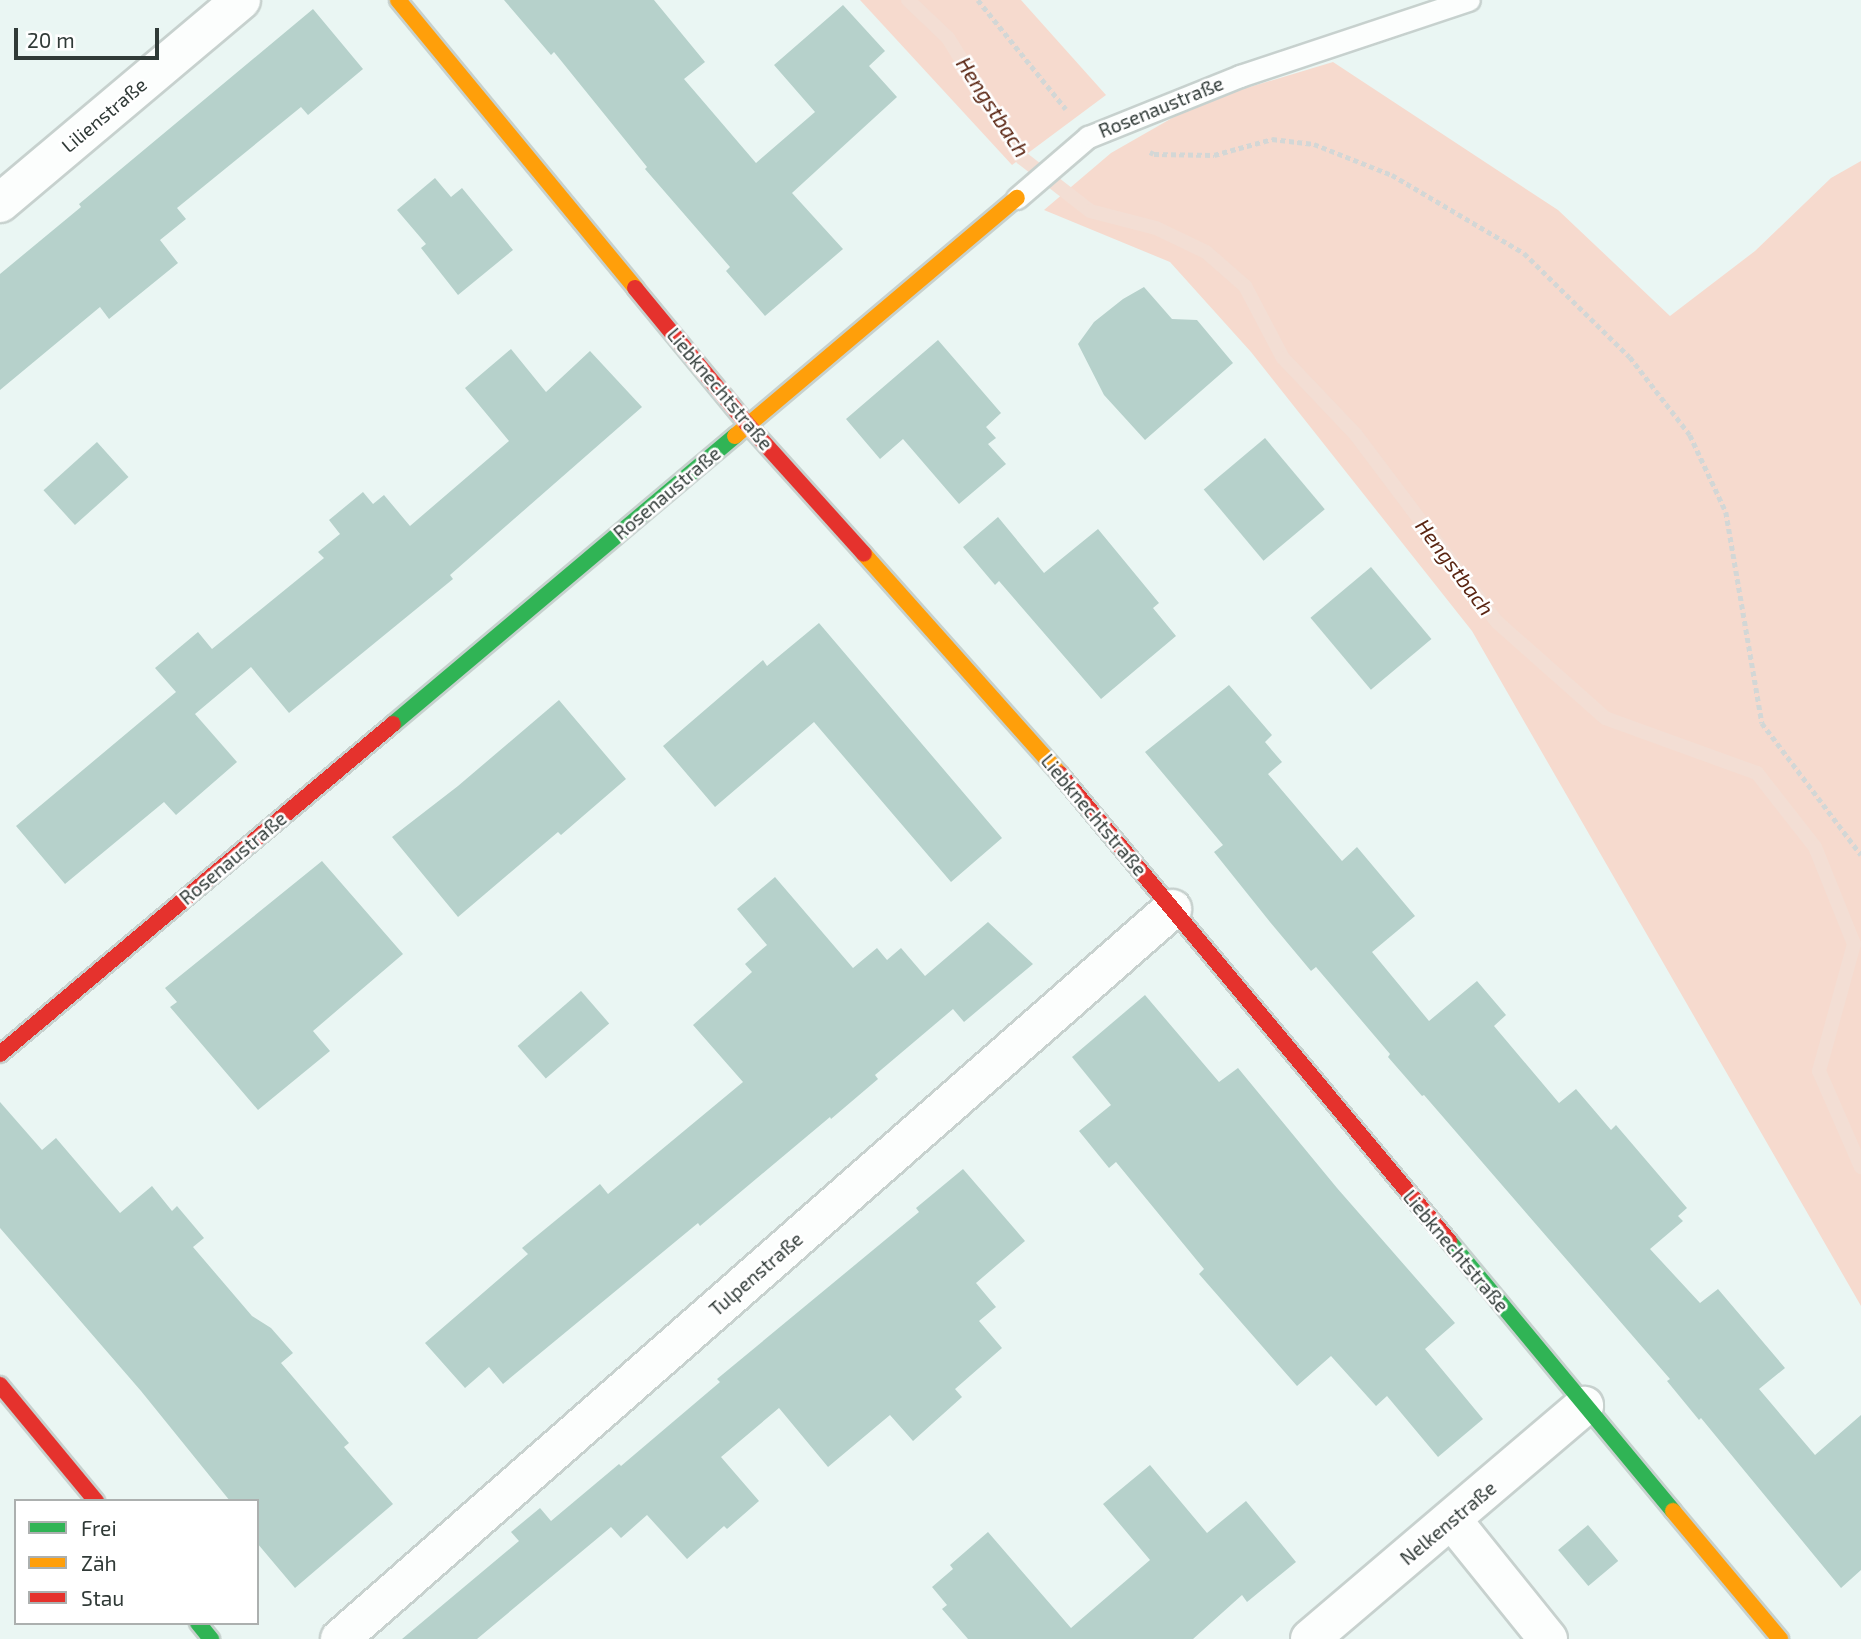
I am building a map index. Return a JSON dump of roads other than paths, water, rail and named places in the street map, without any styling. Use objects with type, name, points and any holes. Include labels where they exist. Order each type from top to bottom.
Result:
[{"type":"street","name":"Lilienstraße","points":[[0,203],[241,0]]},
{"type":"street","name":"Liebknechtstraße","points":[[398,0],[748,425],[1051,763],[1780,1639]]},
{"type":"street","name":"Rosenaustraße","points":[[0,1054],[1017,198]]},
{"type":"street","name":"Tulpenstraße","points":[[340,1639],[1172,909]]},
{"type":"street","points":[[0,1385],[94,1499]]},
{"type":"street","name":"Nelkenstraße","points":[[1310,1639],[1584,1406]]},
{"type":"street","points":[[1452,1520],[1548,1639]]},
{"type":"street","points":[[200,1625],[211,1639]]},
{"type":"lane","name":"Rosenaustraße","points":[[1017,198],[1083,141],[1119,125],[1240,76],[1469,0]]},
{"type":"waterway","name":"Hengstbach","points":[[908,0],[948,38],[1022,158],[1090,211],[1156,228],[1206,252],[1245,286],[1283,358],[1356,435],[1497,622],[1605,718],[1757,773],[1815,847],[1854,944],[1819,1071],[1861,1167]]}]
